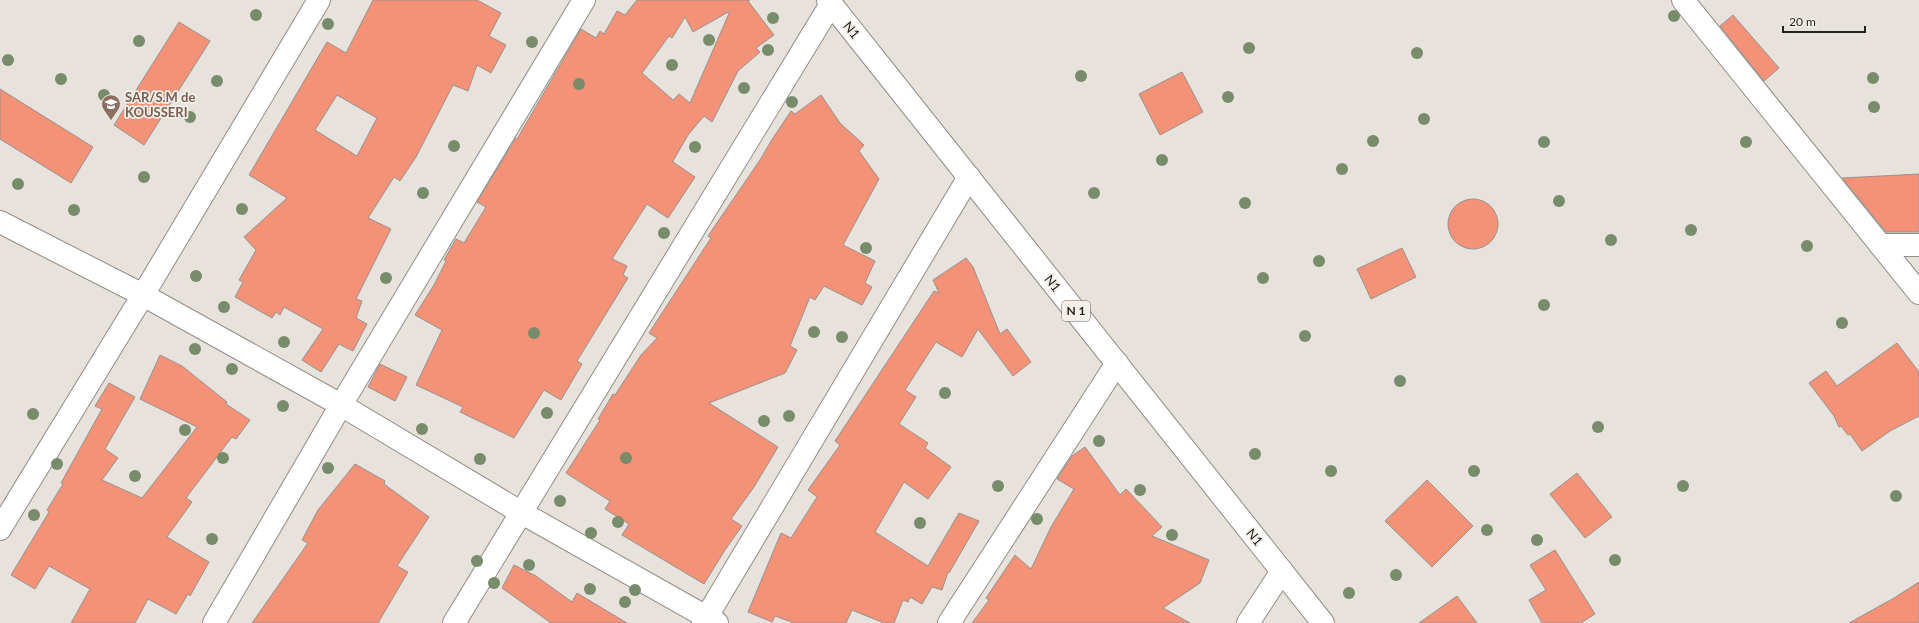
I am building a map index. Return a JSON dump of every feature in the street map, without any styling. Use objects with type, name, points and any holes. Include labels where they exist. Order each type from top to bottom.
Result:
[{"type":"main road","points":[[0,529],[143,295],[319,0]]},
{"type":"main road","points":[[214,623],[341,405],[584,0]]},
{"type":"main road","points":[[1683,0],[1919,293]]},
{"type":"main road","points":[[454,623],[830,2]]},
{"type":"main road","name":"N1","points":[[830,2],[1323,623]]},
{"type":"main road","points":[[0,222],[143,295],[341,405],[522,513],[709,621],[969,177]]},
{"type":"main road","points":[[1880,245],[1919,245]]},
{"type":"main road","points":[[949,623],[1117,363]]},
{"type":"main road","points":[[1248,623],[1282,571]]},
{"type":"building","points":[[373,0],[477,0],[501,13],[489,36],[506,45],[491,73],[477,65],[468,91],[453,85],[416,157],[400,181],[394,177],[368,218],[391,229],[356,299],[362,301],[356,318],[367,324],[353,351],[339,344],[321,372],[302,360],[323,329],[284,307],[280,315],[276,312],[272,318],[235,297],[243,282],[239,280],[256,250],[244,237],[287,198],[249,175],[327,42],[346,53]],"holes":[[[337,95],[377,118],[357,156],[315,130]]]},
{"type":"building","points":[[637,0],[750,0],[748,1],[774,35],[756,48],[760,52],[738,71],[712,122],[704,116],[688,135],[673,162],[695,177],[668,218],[647,204],[612,259],[627,266],[623,275],[628,278],[577,361],[582,364],[561,400],[544,390],[514,438],[460,412],[463,407],[416,385],[442,330],[415,315],[434,285],[446,261],[444,260],[456,239],[464,243],[486,207],[477,202],[516,138],[517,139],[581,29],[596,38],[600,31],[604,34],[617,11],[625,15]],"holes":[[[730,11],[690,103],[679,94],[673,100],[642,73],[669,36],[672,38],[685,17],[693,32]]]},
{"type":"building","points":[[1733,15],[1779,68],[1764,81],[1720,26]]},
{"type":"building","points":[[179,22],[210,41],[144,145],[114,125]]},
{"type":"building","points":[[1182,72],[1203,112],[1160,135],[1139,94]]},
{"type":"building","points":[[0,89],[93,147],[71,183],[0,139]]},
{"type":"building","points":[[821,95],[840,123],[864,145],[859,151],[879,179],[843,245],[875,261],[865,283],[872,287],[862,305],[824,286],[815,300],[810,297],[790,346],[797,350],[785,373],[709,403],[778,447],[754,487],[731,519],[742,526],[704,584],[622,535],[629,524],[605,509],[610,501],[566,473],[600,420],[598,419],[613,394],[615,395],[641,355],[657,338],[649,333],[711,238],[708,236],[760,160],[791,111],[795,114]]},
{"type":"building","points":[[1919,174],[1919,232],[1886,232],[1842,178]]},
{"type":"building","points":[[1473,199],[1482,201],[1493,210],[1498,224],[1496,233],[1487,244],[1473,249],[1464,247],[1453,238],[1448,224],[1450,215],[1459,204]]},
{"type":"building","points":[[1402,248],[1416,277],[1371,299],[1357,269]]},
{"type":"building","points":[[966,258],[973,267],[1000,334],[1007,329],[1031,362],[1013,376],[978,329],[962,357],[936,342],[905,390],[916,397],[899,424],[928,443],[925,448],[951,467],[928,499],[904,482],[875,532],[928,566],[959,513],[979,521],[949,573],[948,572],[942,590],[932,587],[922,604],[910,597],[908,602],[903,600],[894,623],[884,623],[852,610],[846,623],[794,623],[775,616],[772,622],[748,612],[781,533],[791,538],[817,497],[808,490],[840,445],[835,441],[934,291],[939,293],[933,280]]},
{"type":"building","points":[[1897,343],[1919,372],[1919,416],[1890,431],[1862,451],[1850,434],[1848,435],[1841,426],[1839,427],[1834,416],[1809,383],[1826,371],[1837,386]]},
{"type":"building","points":[[160,355],[182,366],[227,402],[226,404],[250,420],[236,439],[232,437],[186,498],[192,502],[167,537],[209,562],[190,596],[188,594],[176,614],[148,599],[135,623],[71,623],[90,589],[49,566],[35,589],[11,575],[49,512],[47,510],[63,484],[61,483],[102,409],[95,406],[109,383],[135,397],[105,449],[118,458],[102,480],[142,498],[197,427],[140,399]]},
{"type":"building","points":[[380,364],[407,377],[395,401],[368,387]]},
{"type":"building","points":[[1085,447],[1120,495],[1126,489],[1162,527],[1152,536],[1209,560],[1200,583],[1163,608],[1190,623],[972,623],[989,600],[986,598],[1015,555],[1031,569],[1051,527],[1074,489],[1057,479],[1072,456]]},
{"type":"building","points":[[355,464],[385,481],[384,484],[429,517],[397,566],[408,572],[378,623],[252,623],[308,543],[302,540],[318,510]]},
{"type":"building","points":[[1577,473],[1612,517],[1585,538],[1550,494]]},
{"type":"building","points":[[1427,480],[1473,526],[1432,567],[1385,521]]},
{"type":"building","points":[[1555,550],[1595,614],[1581,623],[1542,623],[1529,600],[1546,590],[1530,565]]},
{"type":"building","points":[[514,565],[536,576],[572,602],[577,593],[627,623],[551,623],[502,588]]},
{"type":"building","points":[[1919,582],[1919,623],[1849,623],[1894,598]]},
{"type":"building","points":[[1457,596],[1477,623],[1419,623]]},
{"type":"place","name":"SAR/S.M de KOUSSERI","points":[[111,121]]}]
